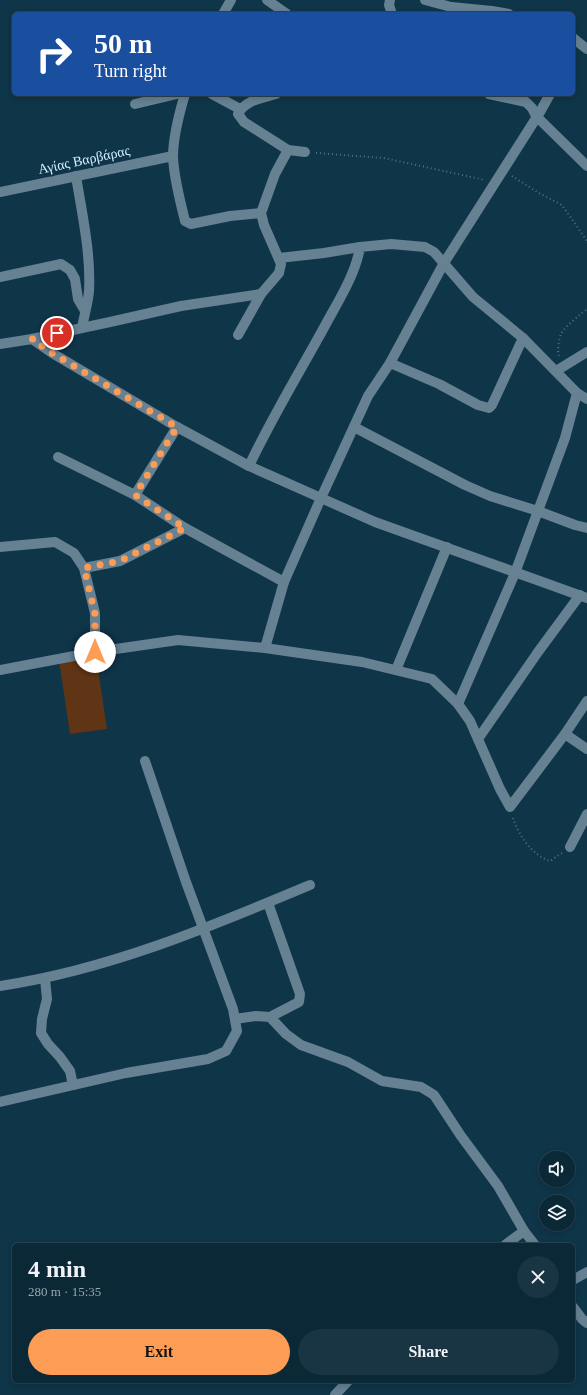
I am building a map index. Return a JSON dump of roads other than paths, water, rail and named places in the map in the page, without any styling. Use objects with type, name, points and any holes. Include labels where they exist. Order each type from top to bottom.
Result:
[{"type":"street","points":[[224,12],[231,0]]},
{"type":"street","points":[[267,0],[284,12]]},
{"type":"street","points":[[390,0],[389,5],[391,12]]},
{"type":"street","points":[[425,0],[451,7],[498,12]]},
{"type":"street","points":[[576,40],[587,49]]},
{"type":"street","points":[[135,104],[169,96]]},
{"type":"street","points":[[184,96],[177,122],[173,156],[177,187],[185,221],[191,224],[245,214],[261,213]]},
{"type":"street","points":[[216,96],[240,109]]},
{"type":"street","points":[[268,96],[256,99],[244,106],[240,109],[238,114],[244,122],[288,150],[305,152]]},
{"type":"street","points":[[498,96],[526,102],[532,108],[536,116],[587,166]]},
{"type":"street","points":[[265,648],[284,582],[368,396],[390,363],[444,263],[549,96]]},
{"type":"street","points":[[238,335],[261,294],[279,273],[281,264],[264,225],[261,213],[275,174],[288,150]]},
{"type":"street","name":"Αγίας Βαρβάρας","points":[[0,192],[173,156]]},
{"type":"street","points":[[76,176],[87,243],[89,291],[82,328]]},
{"type":"street","points":[[279,258],[391,244],[425,247],[434,252],[473,297],[560,368],[577,393],[587,399]]},
{"type":"street","points":[[249,466],[263,436],[346,288],[359,255],[360,247]]},
{"type":"street","points":[[0,277],[61,264],[70,270],[75,279],[78,300],[85,311]]},
{"type":"street","points":[[0,344],[32,339],[181,306],[261,294]]},
{"type":"street","points":[[390,363],[439,384],[478,405],[489,408],[492,405],[523,338]]},
{"type":"street","points":[[32,339],[52,353],[177,427],[249,466],[375,522],[584,597],[538,652],[478,739]]},
{"type":"street","points":[[560,368],[587,352]]},
{"type":"street","points":[[458,704],[515,572],[565,438],[577,393]]},
{"type":"street","points":[[135,495],[177,427]]},
{"type":"street","points":[[354,427],[465,485],[490,496],[538,511],[575,526],[587,528]]},
{"type":"street","points":[[58,457],[135,495],[185,528],[284,582]]},
{"type":"street","points":[[84,568],[120,561],[185,528]]},
{"type":"street","points":[[0,547],[55,542],[74,553],[84,568],[95,614],[95,652]]},
{"type":"street","points":[[396,670],[447,548]]},
{"type":"street","points":[[0,670],[95,652],[178,640],[265,648],[362,662],[432,679],[458,704],[470,721],[500,790],[510,807],[565,734],[587,701]]},
{"type":"street","points":[[565,734],[587,749]]},
{"type":"street","points":[[0,1102],[126,1073],[208,1059],[226,1051],[237,1031],[233,1009],[145,761]]},
{"type":"street","points":[[570,847],[587,814]]},
{"type":"street","points":[[0,986],[45,979],[116,960],[236,916],[310,885]]},
{"type":"street","points":[[235,1019],[256,1016],[270,1017],[299,1002],[300,994],[268,902]]},
{"type":"street","points":[[45,979],[47,999],[42,1020],[41,1033],[70,1071],[73,1085]]},
{"type":"street","points":[[270,1017],[286,1034],[301,1045],[348,1062],[382,1081],[421,1087],[434,1095],[461,1136],[498,1186],[524,1231],[533,1243]]},
{"type":"street","points":[[508,1243],[524,1231]]},
{"type":"street","points":[[575,1279],[587,1272]]},
{"type":"street","points":[[575,1310],[587,1323]]},
{"type":"street","points":[[334,1395],[346,1383]]}]
